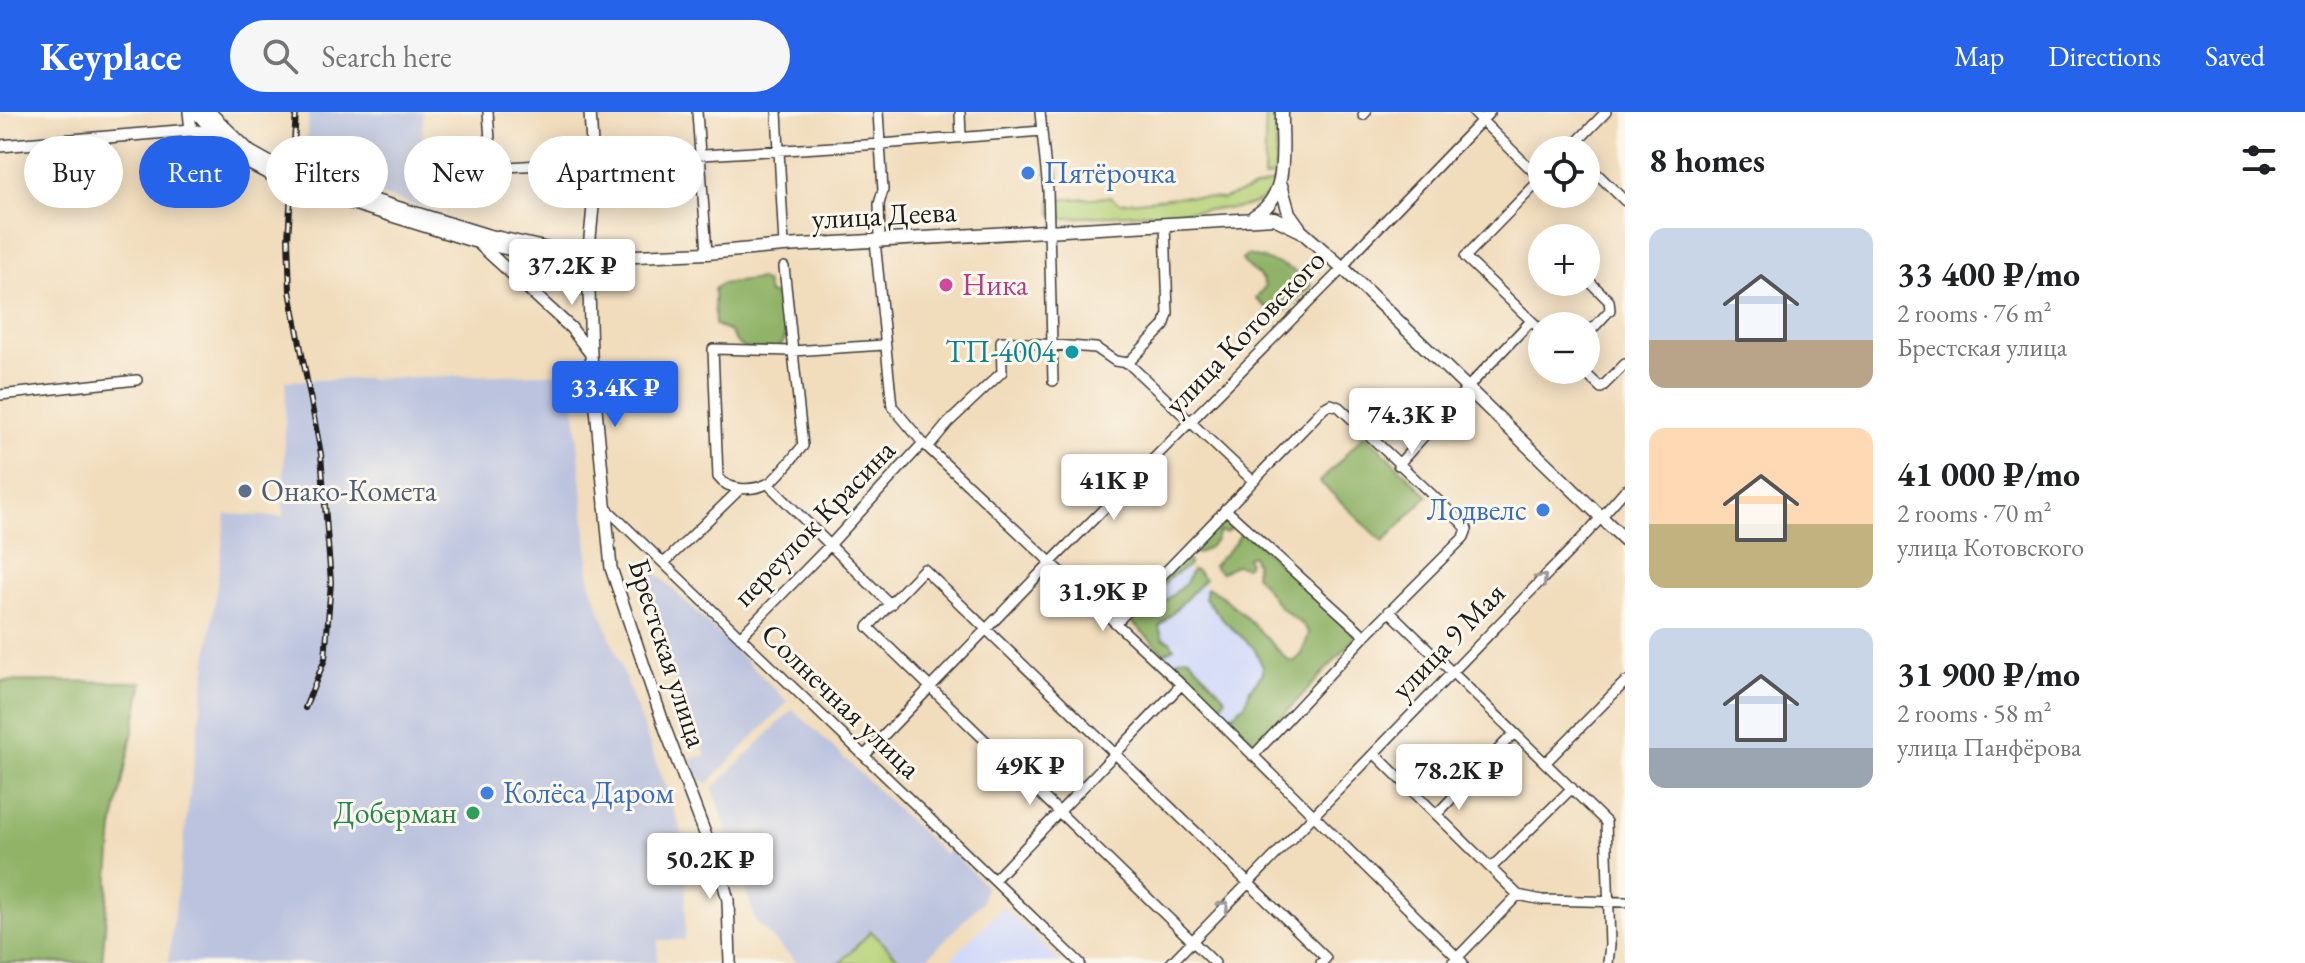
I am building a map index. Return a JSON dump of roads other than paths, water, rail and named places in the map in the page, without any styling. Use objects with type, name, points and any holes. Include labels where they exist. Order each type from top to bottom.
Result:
[{"type":"main road","points":[[197,112],[217,135],[249,163],[285,182],[476,241],[559,260],[588,258]]},
{"type":"main road","name":"улица Деева","points":[[209,112],[250,152],[291,175],[486,235],[588,258],[1251,217],[1274,218],[1301,231]]},
{"type":"main road","points":[[1282,112],[1280,178],[1286,205],[1301,231],[1625,540]]},
{"type":"main road","points":[[1251,217],[1272,203],[1280,178]]},
{"type":"street","points":[[189,112],[191,130]]},
{"type":"street","points":[[488,112],[492,168],[528,166]]},
{"type":"street","name":"Брестская улица","points":[[590,112],[591,136]]},
{"type":"street","points":[[697,112],[698,136]]},
{"type":"street","points":[[777,112],[784,246]]},
{"type":"street","points":[[878,112],[883,190],[877,241],[884,345],[892,406],[926,445],[1181,685],[1457,961],[1518,895]]},
{"type":"street","points":[[960,112],[961,137]]},
{"type":"street","points":[[1040,112],[1048,190],[1053,381]]},
{"type":"street","points":[[1473,112],[1528,165]]},
{"type":"street","name":"улица Котовского","points":[[864,756],[1049,564],[1343,268],[1490,112]]},
{"type":"street","points":[[1584,136],[1606,112]]},
{"type":"street","points":[[0,146],[191,130],[217,135]]},
{"type":"street","points":[[703,154],[1042,131]]},
{"type":"street","points":[[1600,177],[1625,201]]},
{"type":"street","points":[[1528,192],[1465,257],[1528,318]]},
{"type":"street","points":[[703,204],[707,253]]},
{"type":"street","name":"Брестская улица","points":[[591,208],[588,258],[591,355],[611,568],[666,731],[722,878],[728,900],[730,963]]},
{"type":"street","points":[[1165,223],[1168,314],[1164,326],[1128,363],[1253,481]]},
{"type":"street","points":[[476,241],[571,328],[591,355]]},
{"type":"street","points":[[784,267],[792,351],[803,446],[768,484],[740,489],[723,484],[718,477],[713,349],[792,351],[884,345]]},
{"type":"street","points":[[1600,292],[1609,301],[1610,310],[1600,321]]},
{"type":"street","points":[[1398,465],[1528,324]]},
{"type":"street","name":"переулок Красина","points":[[740,637],[926,445],[1002,372],[1001,341],[1096,348],[1115,361],[1128,363]]},
{"type":"street","points":[[1597,384],[1601,388],[1625,364]]},
{"type":"street","points":[[0,395],[137,380]]},
{"type":"street","points":[[1116,623],[1331,404],[1339,407],[1467,529],[1464,537],[1389,611],[1253,756]]},
{"type":"street","points":[[768,484],[891,605]]},
{"type":"street","points":[[664,563],[740,489]]},
{"type":"street","name":"улица 9 Мая","points":[[1171,963],[1625,490]]},
{"type":"street","name":"Солнечная улица","points":[[604,506],[1080,963]]},
{"type":"street","points":[[1225,509],[1365,636]]},
{"type":"street","points":[[1215,963],[868,627],[924,569],[1248,881],[1324,960]]},
{"type":"street","points":[[1389,611],[1606,822],[1608,963]]},
{"type":"street","points":[[1545,763],[1625,682]]},
{"type":"street","points":[[994,880],[1181,685]]},
{"type":"street","points":[[1437,814],[1514,733]]},
{"type":"street","points":[[1374,753],[1518,895],[1542,900],[1625,902]]},
{"type":"street","points":[[1492,867],[1572,788]]},
{"type":"railway","points":[[296,112],[288,239],[290,291],[321,454],[331,582],[325,659],[305,708]]},
{"type":"place","name":"Пятёрочка","points":[[1028,173]]},
{"type":"place","name":"Ника","points":[[946,285]]},
{"type":"place","name":"ТП-4004","points":[[1072,352]]},
{"type":"place","name":"Онако-Комета","points":[[245,491]]},
{"type":"place","name":"Лодвелс","points":[[1543,510]]},
{"type":"place","name":"Колёса Даром","points":[[487,793]]},
{"type":"place","name":"Доберман","points":[[473,813]]}]
